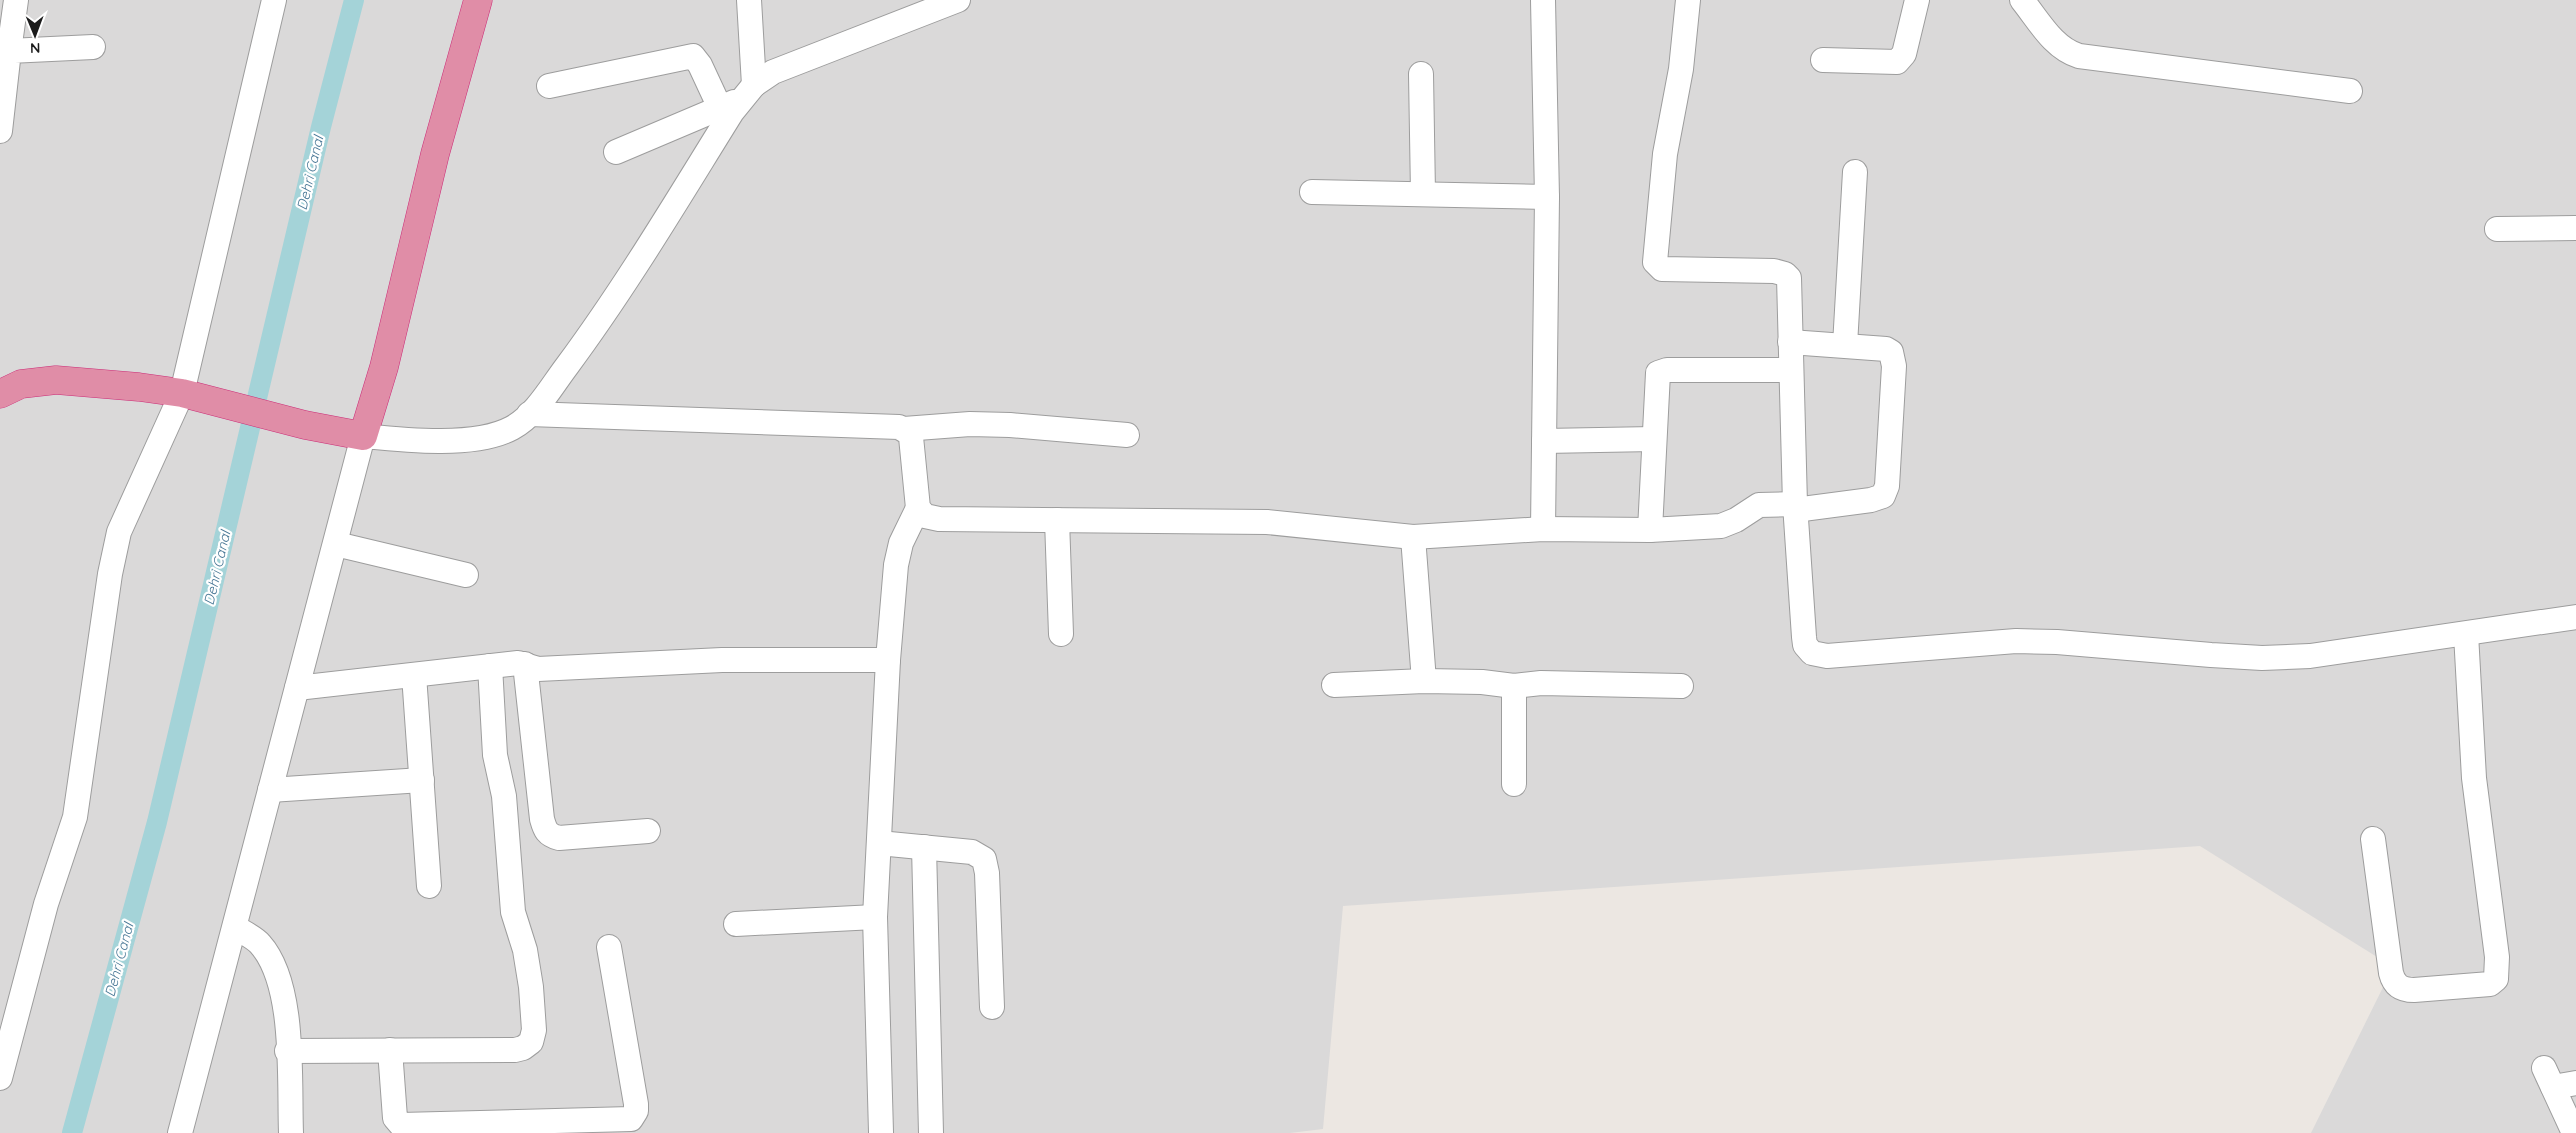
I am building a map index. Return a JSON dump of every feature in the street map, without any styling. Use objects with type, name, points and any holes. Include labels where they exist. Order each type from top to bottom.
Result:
[{"type":"highway","points":[[0,394],[21,384],[56,380],[182,392],[305,425],[363,436],[384,367],[435,154],[478,0]]},
{"type":"street","points":[[0,131],[16,0]]},
{"type":"street","points":[[0,1078],[46,904],[75,817],[110,574],[119,532],[182,392],[274,0]]},
{"type":"street","points":[[180,1133],[363,436],[418,442],[456,440],[490,435],[512,428],[535,409],[582,346],[748,92],[749,0]]},
{"type":"street","points":[[616,152],[720,108],[748,92],[773,72],[958,0]]},
{"type":"street","points":[[1543,0],[1547,196],[1543,529]]},
{"type":"street","points":[[1688,0],[1682,69],[1665,154],[1655,257],[1656,265],[1662,269],[1774,271],[1785,274],[1790,282],[1795,507],[1804,637],[1808,650],[1818,655],[2016,641],[2057,642],[2262,658],[2320,654],[2576,617]]},
{"type":"street","points":[[1823,60],[1897,62],[1904,54],[1917,0]]},
{"type":"street","points":[[2022,0],[2058,45],[2068,52],[2080,56],[2350,91]]},
{"type":"street","points":[[9,51],[93,46]]},
{"type":"street","points":[[549,86],[693,56],[700,65],[720,108]]},
{"type":"street","points":[[1421,74],[1423,194]]},
{"type":"street","points":[[1845,345],[1855,172]]},
{"type":"street","points":[[1312,192],[1547,196]]},
{"type":"street","points":[[2497,229],[2576,228]]},
{"type":"street","points":[[918,508],[925,516],[938,519],[1267,522],[1413,537],[1543,529],[1650,530],[1721,526],[1736,520],[1759,505],[1795,507],[1878,499],[1886,492],[1893,358],[1886,349],[1790,342]]},
{"type":"street","points":[[1650,530],[1657,375],[1660,371],[1791,370]]},
{"type":"street","points":[[529,414],[890,426],[904,429],[970,424],[1010,425],[1127,435]]},
{"type":"street","points":[[880,1132],[875,917],[888,660],[896,565],[901,543],[918,508],[913,444],[909,433],[904,429]]},
{"type":"street","points":[[1544,441],[1654,439]]},
{"type":"street","points":[[1056,520],[1061,634]]},
{"type":"street","points":[[1413,537],[1424,681]]},
{"type":"street","points":[[336,544],[466,575]]},
{"type":"street","points":[[2373,839],[2391,973],[2396,984],[2406,990],[2414,990],[2490,984],[2496,979],[2497,957],[2475,787],[2466,634]]},
{"type":"street","points":[[297,688],[490,666],[525,664],[538,669],[722,660],[888,660]]},
{"type":"street","points":[[525,664],[542,819],[545,830],[551,836],[559,838],[648,831]]},
{"type":"street","points":[[288,1051],[515,1050],[528,1046],[533,1038],[528,966],[513,912],[503,788],[495,755],[490,666]]},
{"type":"street","points":[[414,675],[429,886]]},
{"type":"street","points":[[1334,685],[1424,681],[1482,682],[1514,686],[1541,683],[1681,686]]},
{"type":"street","points":[[1514,686],[1514,784]]},
{"type":"street","points":[[270,790],[422,780]]},
{"type":"street","points":[[879,843],[972,852],[984,859],[987,873],[992,1008]]},
{"type":"street","points":[[924,847],[932,1133]]},
{"type":"street","points":[[736,924],[875,917]]},
{"type":"street","points":[[234,926],[259,942],[272,960],[285,1006],[291,1133]]},
{"type":"street","points":[[390,1050],[395,1118],[401,1124],[630,1119],[636,1111],[636,1104],[609,946]]},
{"type":"street","points":[[2574,1133],[2549,1078],[2576,1083]]},
{"type":"shaded area","points":[[0,0],[2576,0],[2576,1133],[2311,1133],[2393,967],[2200,846],[1343,906],[1323,1129],[1290,1133],[0,1133]]},
{"type":"waterway","name":"Dehri Canal","points":[[72,1133],[157,822],[321,127],[354,0]]}]
